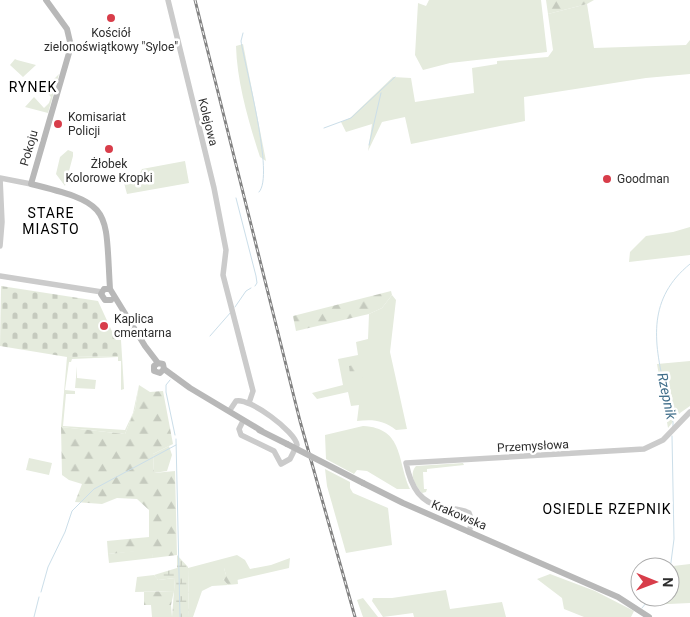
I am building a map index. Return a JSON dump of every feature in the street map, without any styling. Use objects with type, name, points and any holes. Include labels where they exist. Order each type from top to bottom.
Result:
[{"type":"main road","name":"Pokoju","points":[[31,184],[71,46],[69,33],[46,0]]},
{"type":"main road","points":[[31,184],[80,197],[96,208],[102,217],[106,230],[108,269],[105,291],[105,300],[112,298],[105,291]]},
{"type":"main road","name":"Krakowska","points":[[112,298],[146,346],[156,364],[162,364],[163,371],[243,421],[403,503],[618,597],[647,615]]},
{"type":"main road","name":"Krakowska","points":[[213,402],[230,410],[262,431]]},
{"type":"street","name":"Kolejowa","points":[[168,0],[215,192],[226,250],[223,275],[253,389],[249,402]]},
{"type":"street","points":[[0,246],[2,222],[0,178],[31,184]]},
{"type":"street","points":[[0,276],[89,292],[105,291]]},
{"type":"street","points":[[230,410],[239,400],[249,402],[295,436],[297,445],[292,455],[280,461],[274,451],[241,435],[239,429],[243,421]]},
{"type":"street","name":"Przemysłowa","points":[[469,532],[472,521],[469,513],[434,505],[423,498],[412,486],[406,463],[636,450],[660,443],[690,412]]},
{"type":"green space","points":[[429,0],[541,0],[547,52],[450,63],[423,70],[415,55],[418,3],[426,6]]},
{"type":"green space","points":[[546,0],[594,0],[587,4],[548,14]]},
{"type":"green space","points":[[587,4],[594,48],[686,45],[690,40],[690,74],[646,78],[524,97],[525,121],[411,144],[405,117],[382,122],[368,151],[372,124],[346,132],[341,122],[350,118],[393,77],[411,78],[415,102],[474,93],[472,68],[497,64],[497,61],[548,57],[553,50],[548,14]]},
{"type":"green space","points":[[243,44],[266,161],[260,157],[241,88],[236,46]]},
{"type":"green space","points":[[15,59],[36,65],[23,77],[10,65]]},
{"type":"green space","points":[[59,74],[48,113],[25,107],[34,97],[44,108],[49,103],[51,97],[44,89]]},
{"type":"green space","points":[[68,150],[73,152],[73,156],[65,186],[56,174],[60,157]]},
{"type":"green space","points":[[185,161],[189,183],[127,194],[124,183],[138,177],[142,169]]},
{"type":"green space","points":[[690,227],[690,255],[629,262],[630,252],[646,236]]},
{"type":"green space","points":[[1,286],[98,301],[116,340],[121,340],[122,356],[67,357],[0,346]]},
{"type":"green space","points":[[391,291],[392,295],[382,308],[369,314],[296,331],[293,316]]},
{"type":"green space","points":[[392,295],[396,300],[390,352],[407,429],[396,430],[378,421],[357,421],[359,405],[351,406],[348,392],[317,399],[312,393],[343,385],[338,359],[358,355],[356,342],[368,339],[369,314],[382,308]]},
{"type":"green space","points":[[122,356],[124,389],[121,390],[121,361],[118,361],[118,357],[72,359],[69,362],[65,390],[75,391],[75,394],[66,394],[63,426],[125,430],[133,413],[139,385],[135,409],[125,434],[61,427],[67,357]]},
{"type":"green space","points":[[690,361],[690,406],[680,413],[668,428],[657,364]]},
{"type":"green space","points":[[366,362],[362,378],[351,382],[349,366]]},
{"type":"green space","points":[[77,366],[77,378],[96,380],[95,389],[75,388]]},
{"type":"green space","points":[[139,385],[150,392],[163,391],[173,444],[153,454],[154,473],[175,471],[177,555],[153,558],[151,550],[108,554],[107,541],[149,537],[149,510],[137,499],[117,498],[102,504],[75,502],[82,484],[69,480],[62,475],[61,427],[125,434],[135,409]]},
{"type":"green space","points":[[363,426],[376,428],[386,433],[392,439],[397,448],[410,489],[397,489],[367,471],[357,470],[354,474],[326,459],[325,435]]},
{"type":"green space","points":[[169,446],[172,455],[167,471],[154,473],[153,454]]},
{"type":"green space","points":[[29,458],[52,463],[49,475],[26,470]]},
{"type":"green space","points":[[463,463],[464,465],[427,469],[427,472],[423,472],[424,489],[427,489],[426,492],[422,493],[413,477],[416,466]]},
{"type":"green space","points":[[325,469],[350,482],[350,488],[353,493],[388,508],[392,545],[346,553],[327,486]]},
{"type":"green space","points":[[152,549],[153,558],[109,563],[108,554]]},
{"type":"green space","points":[[177,555],[188,567],[189,617],[172,617],[175,578],[158,580],[154,575],[177,568]]},
{"type":"green space","points":[[237,555],[245,560],[250,569],[271,565],[290,558],[289,568],[237,580],[226,575],[224,568],[223,579],[228,585],[212,586],[202,591],[193,617],[189,617],[188,568]]},
{"type":"green space","points":[[690,564],[690,603],[680,603],[680,565]]},
{"type":"green space","points":[[224,568],[226,575],[237,574],[238,584],[228,585],[223,579],[213,576]]},
{"type":"green space","points":[[550,574],[595,591],[634,611],[631,617],[584,617],[564,609],[562,598],[537,579]]},
{"type":"green space","points":[[154,575],[158,580],[175,578],[174,591],[135,592],[137,577]]},
{"type":"green space","points":[[446,590],[450,609],[502,602],[506,617],[414,617],[413,613],[383,617],[372,601],[373,598],[392,598]]},
{"type":"green space","points":[[174,591],[171,605],[144,605],[144,592]]},
{"type":"green space","points":[[363,598],[378,617],[363,617],[357,600]]},
{"type":"green space","points":[[151,605],[171,605],[172,617],[152,617]]},
{"type":"waterway","points":[[243,33],[241,41],[258,120],[264,165],[263,182],[259,192]]},
{"type":"waterway","points":[[324,128],[351,118],[395,77]]},
{"type":"waterway","points":[[369,145],[381,93]]},
{"type":"waterway","points":[[236,198],[256,276],[257,283],[255,286]]},
{"type":"waterway","name":"Rzepnik","points":[[673,427],[672,412],[658,354],[657,321],[660,306],[667,291],[676,277],[690,264]]},
{"type":"waterway","points":[[235,307],[246,291],[251,288]]},
{"type":"waterway","points":[[210,336],[231,312]]},
{"type":"waterway","points":[[170,380],[166,385],[166,392],[175,435]]},
{"type":"waterway","name":"Rzepnik","points":[[672,436],[674,539],[672,557]]},
{"type":"waterway","points":[[176,439],[180,617]]},
{"type":"waterway","points":[[41,592],[48,567],[65,532],[72,511],[94,489],[176,445]]},
{"type":"waterway","points":[[34,617],[39,597]]},
{"type":"railway","points":[[195,0],[300,421],[355,617]]},
{"type":"place","name":"Kościół zielonoświątkowy \"Syloe\"","points":[[111,18]]},
{"type":"place","name":"Komisariat Policji","points":[[58,124]]},
{"type":"place","name":"Żłobek Kolorowe Kropki","points":[[109,149]]},
{"type":"place","name":"Goodman","points":[[607,179]]},
{"type":"place","name":"Kaplica cmentarna","points":[[104,326]]},
{"type":"district","name":"RYNEK","points":[[33,87]]},
{"type":"district","name":"STARE MIASTO","points":[[51,222]]},
{"type":"district","name":"OSIEDLE RZEPNIK","points":[[607,509]]}]
